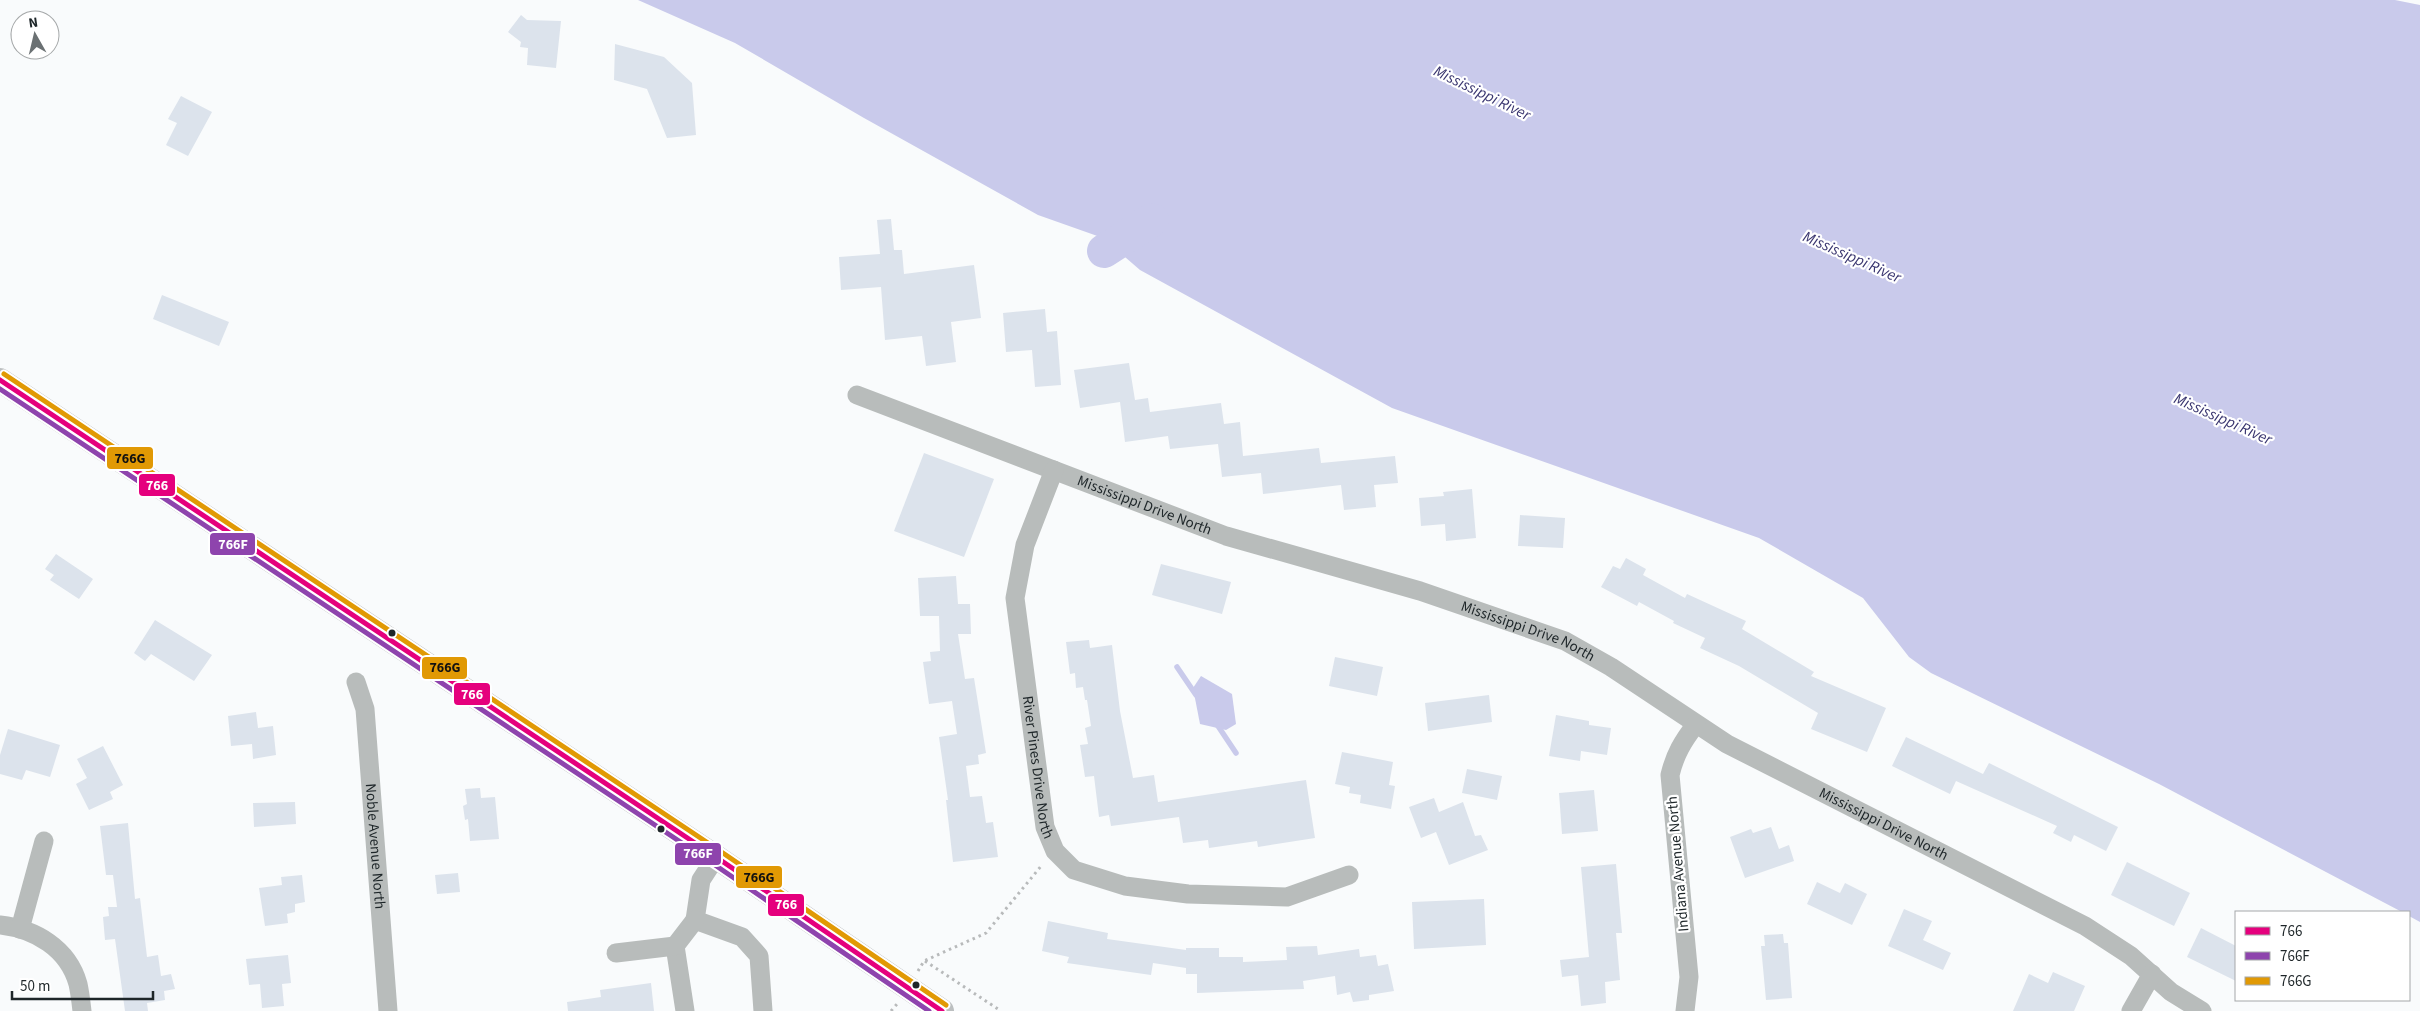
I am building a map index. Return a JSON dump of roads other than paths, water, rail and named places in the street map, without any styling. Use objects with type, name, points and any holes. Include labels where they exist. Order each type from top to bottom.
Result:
[{"type":"main road","points":[[0,380],[716,857],[938,1010]]},
{"type":"street","name":"Mississippi Drive North","points":[[857,395],[1226,536],[1420,591],[1565,641],[1611,668],[1727,744],[2085,926],[2131,956],[2171,992],[2202,1011]]},
{"type":"street","name":"River Pines Drive North","points":[[1054,470],[1025,545],[1015,598],[1045,827],[1056,851],[1074,870],[1125,886],[1188,894],[1287,898],[1349,875]]},
{"type":"street","name":"Noble Avenue North","points":[[356,682],[365,709],[388,1011]]},
{"type":"street","name":"Indiana Avenue North","points":[[1685,1011],[1689,977],[1670,775],[1674,757],[1680,744],[1696,724]]},
{"type":"street","points":[[20,928],[44,841]]},
{"type":"street","points":[[616,953],[675,946],[695,920],[701,880],[716,857]]},
{"type":"street","points":[[695,920],[742,937],[759,956],[763,1011]]},
{"type":"street","points":[[0,925],[20,928],[51,944],[63,956],[78,984],[82,1011]]},
{"type":"street","points":[[675,946],[685,1011]]},
{"type":"street","points":[[2131,1011],[2152,974]]},
{"type":"water","name":"Mississippi River","points":[[638,0],[2395,0],[2420,5],[2420,922],[2410,917],[2410,911],[2400,911],[2159,784],[1931,673],[1909,657],[1863,598],[1759,538],[1392,408],[1140,270],[1103,238],[1038,215],[864,118],[735,43]]},
{"type":"water","points":[[1201,676],[1232,694],[1236,724],[1226,730],[1200,724],[1193,688]]},
{"type":"waterway","points":[[1104,251],[1152,220]]},
{"type":"waterway","points":[[1177,667],[1196,695]]},
{"type":"waterway","points":[[1216,723],[1236,753]]}]
